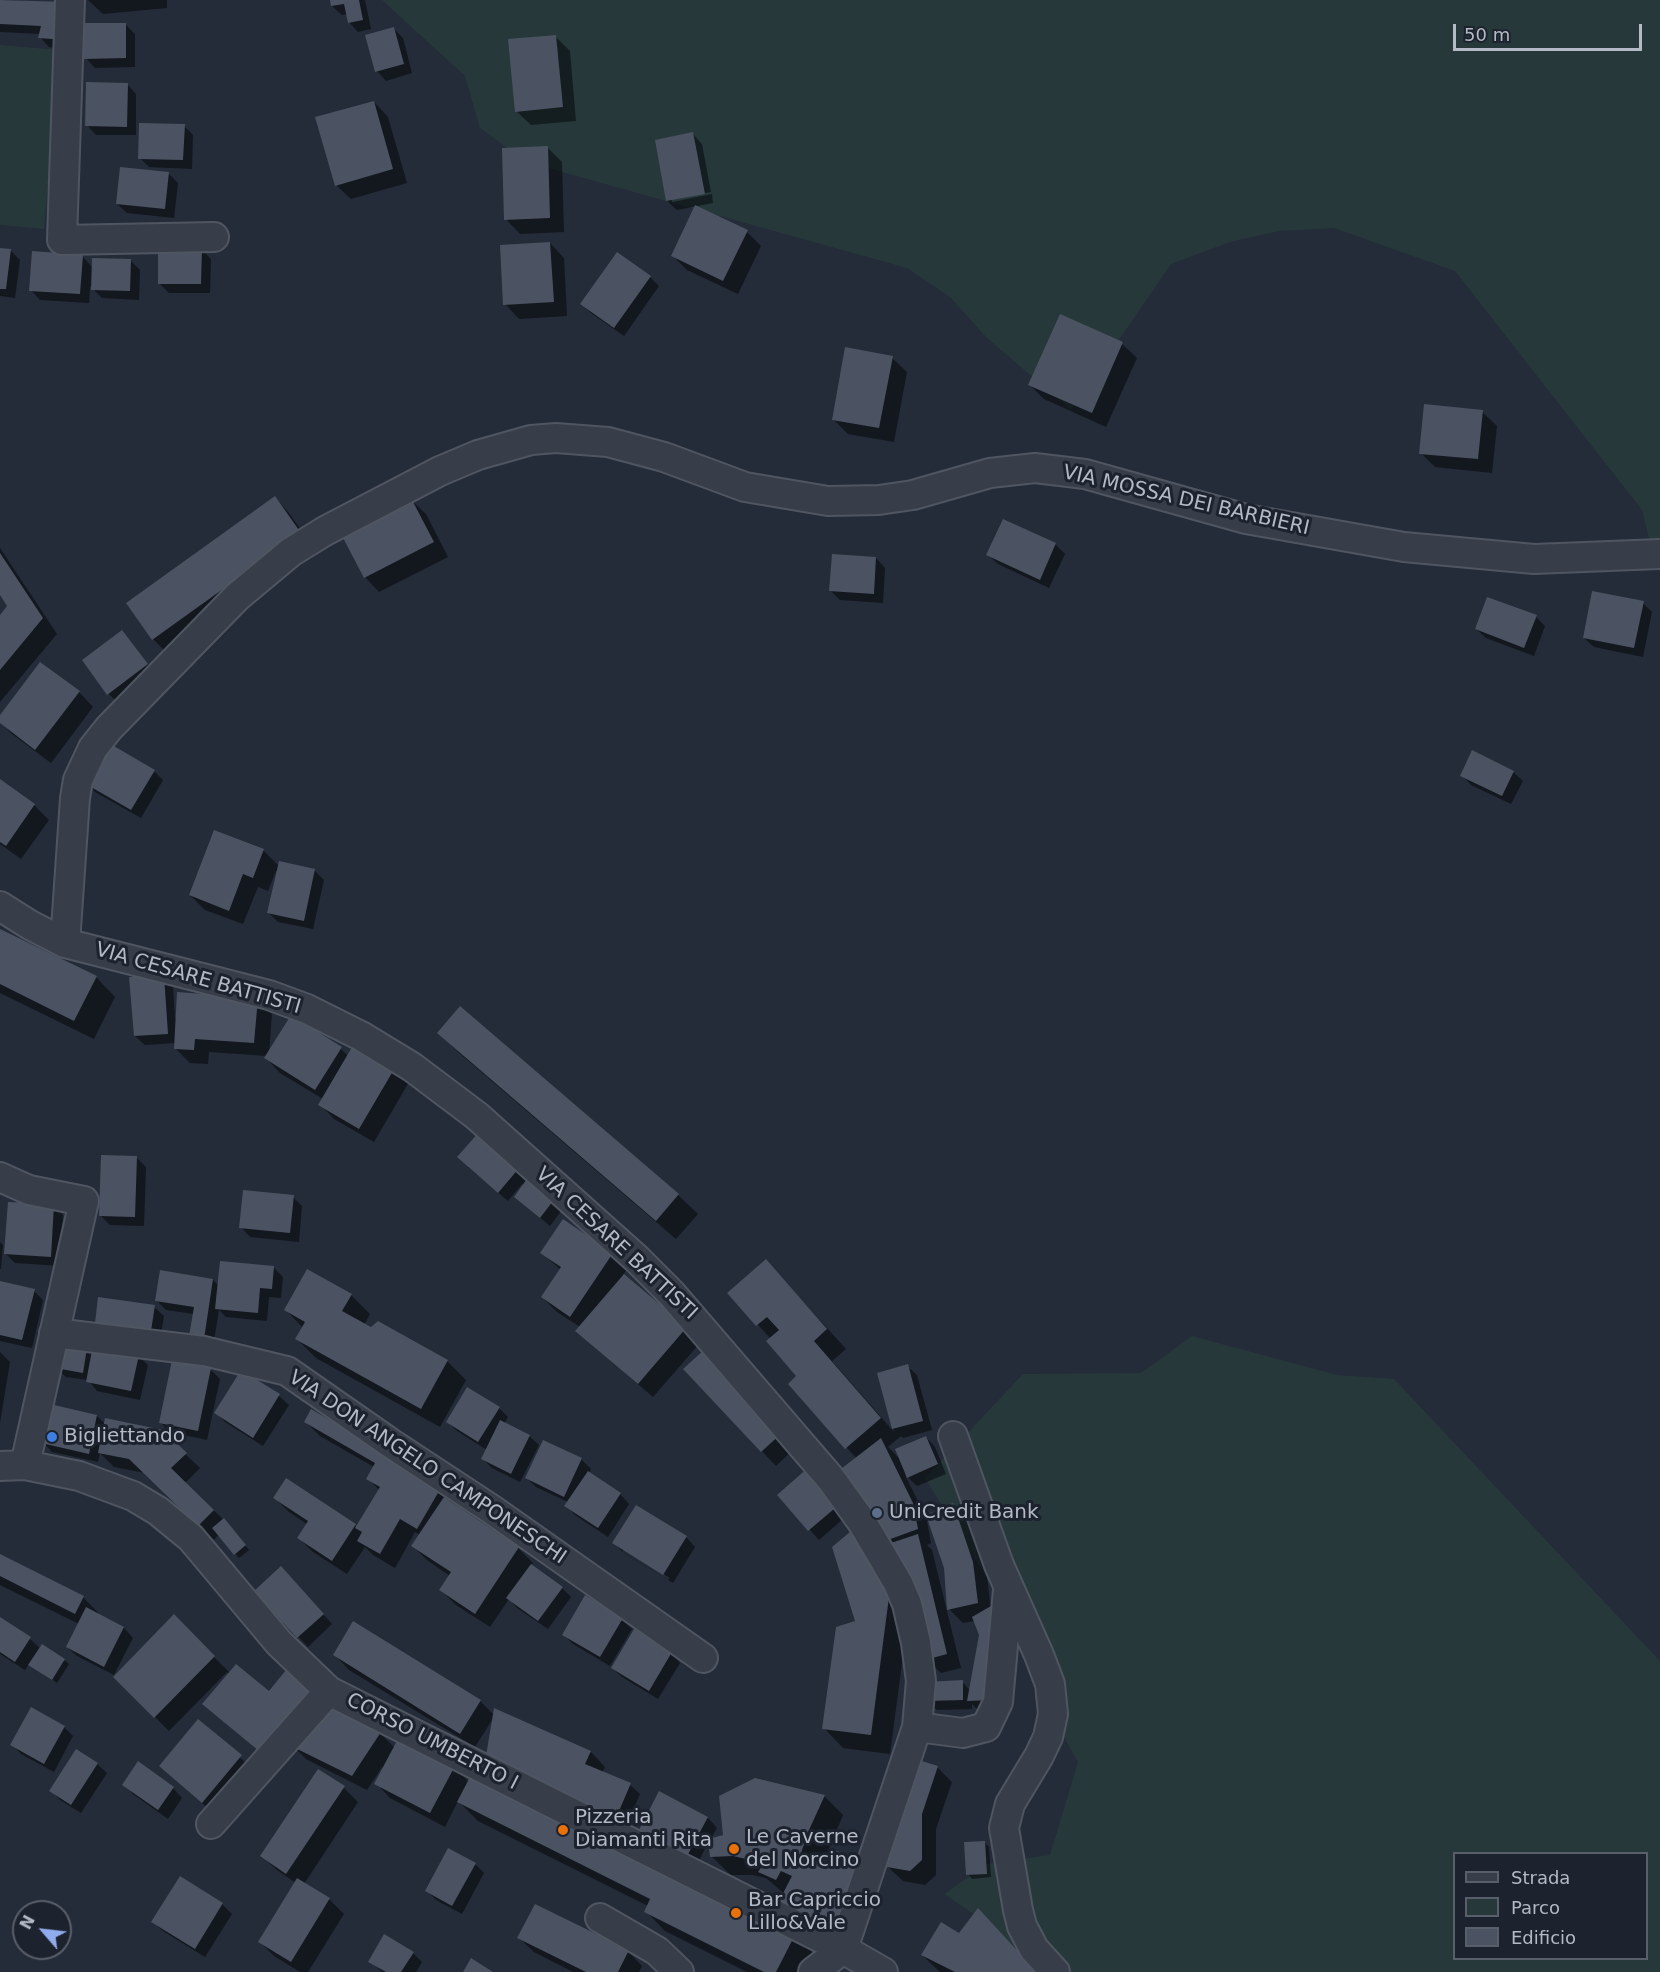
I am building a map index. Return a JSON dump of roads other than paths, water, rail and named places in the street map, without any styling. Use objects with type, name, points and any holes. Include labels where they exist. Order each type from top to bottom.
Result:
[{"type":"street","points":[[70,0],[62,240],[214,237]]},
{"type":"street","name":"VIA MOSSA DEI BARBIERI","points":[[65,943],[78,780],[93,748],[109,728],[237,597],[291,552],[325,531],[440,471],[478,455],[531,440],[556,438],[608,442],[664,457],[745,487],[828,501],[879,500],[913,495],[990,473],[1035,468],[1085,474],[1246,519],[1404,547],[1534,559],[1660,554]]},
{"type":"street","name":"VIA CESARE BATTISTI","points":[[0,906],[65,943],[269,995],[307,1009],[361,1036],[412,1067],[477,1116],[637,1259],[705,1330],[831,1479],[878,1547],[898,1582],[916,1643],[921,1681],[916,1727],[843,1949]]},
{"type":"street","points":[[0,1177],[29,1190],[84,1201],[54,1333],[13,1466]]},
{"type":"street","name":"VIA DON ANGELO CAMPONESCHI","points":[[54,1333],[204,1351],[287,1371],[491,1509],[703,1658]]},
{"type":"street","points":[[953,1436],[981,1520],[1047,1674],[1052,1695],[1053,1714],[1044,1746],[1008,1810],[1005,1838],[1023,1926],[1034,1949],[1054,1972]]},
{"type":"street","name":"CORSO UMBERTO I","points":[[13,1466],[79,1476],[111,1487],[133,1496],[176,1524],[191,1538],[279,1643],[329,1691],[843,1949],[883,1972]]},
{"type":"street","points":[[916,1727],[963,1733],[986,1727],[998,1702],[1009,1588]]},
{"type":"street","points":[[211,1824],[329,1691]]},
{"type":"street","points":[[600,1918],[657,1951],[678,1972]]},
{"type":"street","points":[[813,1972],[843,1949]]},
{"type":"place","name":"Bigliettando","points":[[52,1437]]},
{"type":"place","name":"UniCredit Bank","points":[[877,1513]]},
{"type":"place","name":"Pizzeria Diamanti Rita","points":[[563,1830]]},
{"type":"place","name":"Le Caverne del Norcino","points":[[734,1849]]},
{"type":"place","name":"Bar Capriccio Lillo&Vale","points":[[736,1913]]}]
